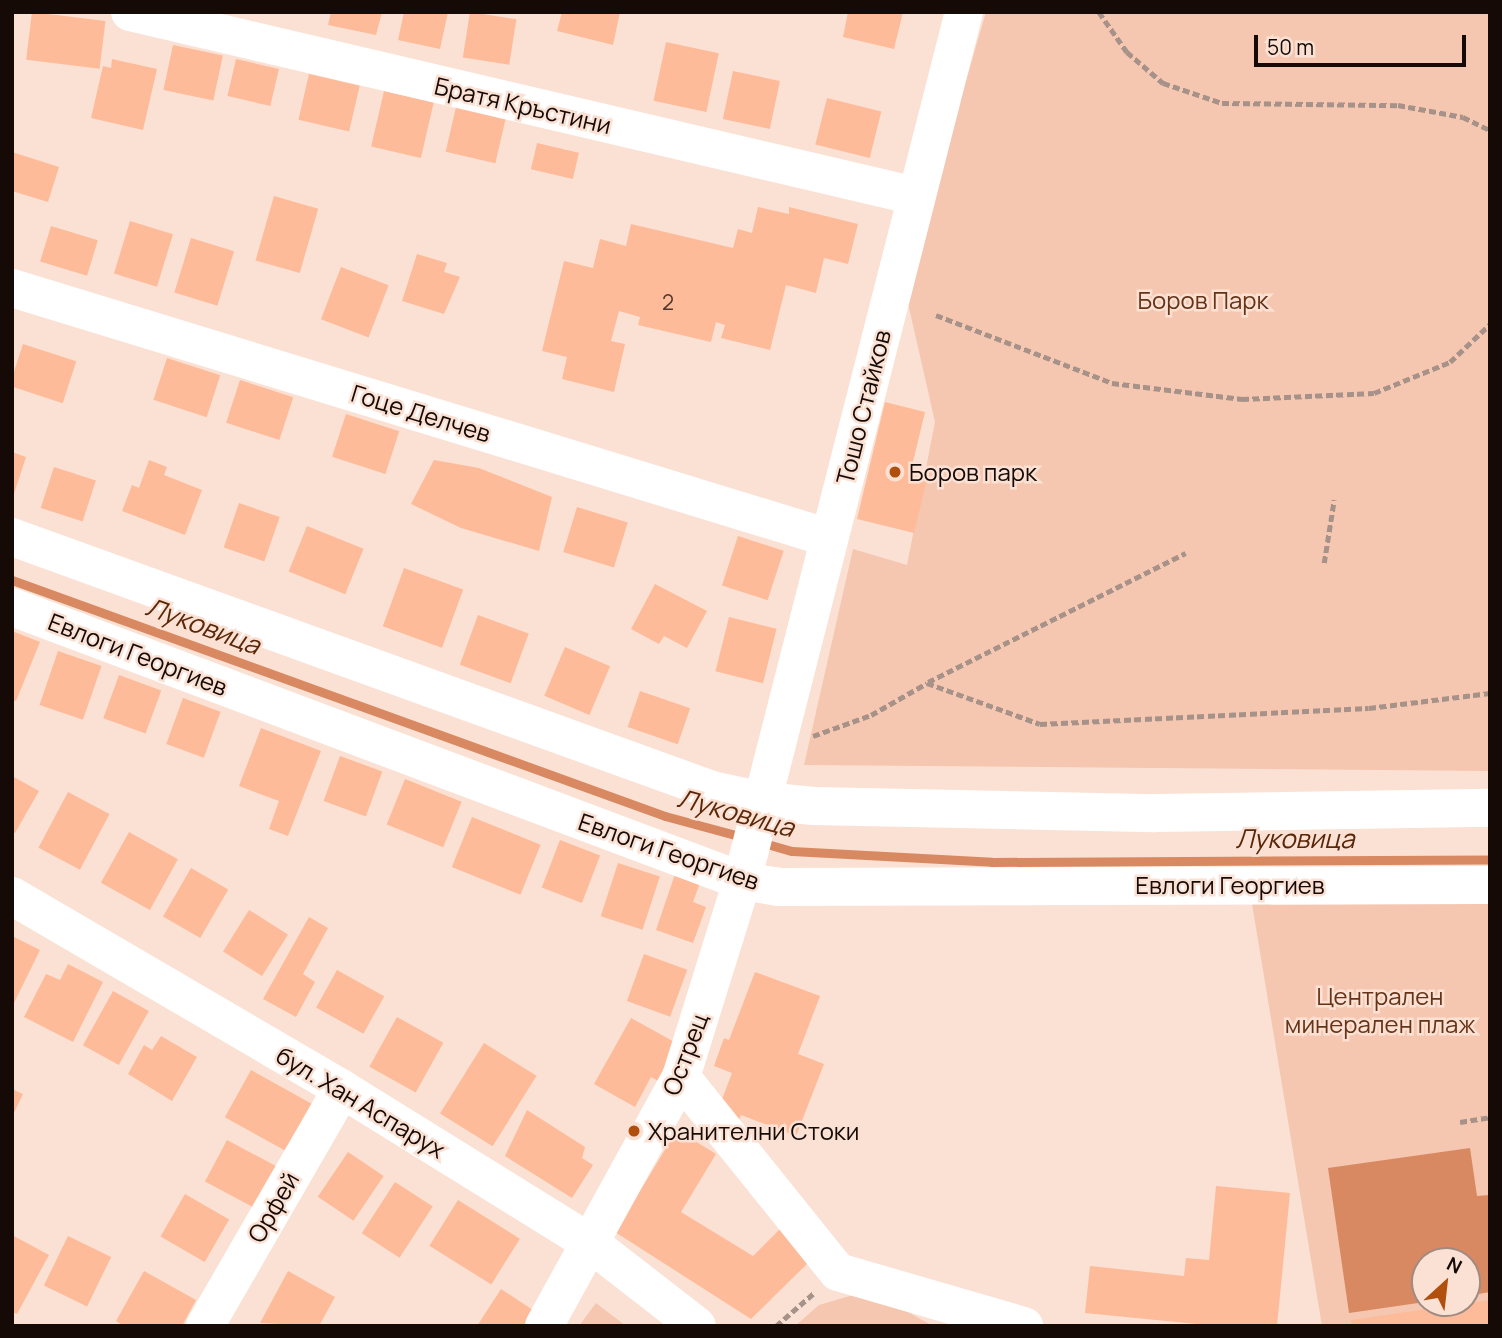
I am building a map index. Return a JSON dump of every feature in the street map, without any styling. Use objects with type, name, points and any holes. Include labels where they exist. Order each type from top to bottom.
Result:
[{"type":"street","name":"Братя Кръстини","points":[[130,12],[916,197]]},
{"type":"street","name":"Тошо Стайков","points":[[763,801],[964,12]]},
{"type":"street","name":"Гоце Делчев","points":[[12,288],[829,538]]},
{"type":"street","points":[[12,537],[712,790],[763,801],[814,806],[1156,813],[1490,808]]},
{"type":"street","name":"Евлоги Георгиев","points":[[12,607],[742,881],[778,887],[1490,885]]},
{"type":"street","name":"Острец","points":[[544,1326],[681,1077],[742,881],[763,801]]},
{"type":"street","name":"бул. Хан Аспарух","points":[[12,896],[342,1089],[590,1243],[697,1326]]},
{"type":"street","points":[[681,1077],[838,1272],[1024,1326]]},
{"type":"street","name":"Орфей","points":[[205,1326],[342,1089]]},
{"type":"path","points":[[1099,12],[1126,52],[1163,83],[1222,103],[1398,105],[1463,117],[1490,130]]},
{"type":"path","points":[[936,315],[1112,383],[1242,399],[1374,393],[1450,362],[1490,324]]},
{"type":"path","points":[[1324,564],[1334,499]]},
{"type":"path","points":[[776,749],[871,715],[927,683],[1186,553]]},
{"type":"path","points":[[927,683],[1040,723],[1369,708],[1490,693]]},
{"type":"path","points":[[1460,1122],[1490,1117]]},
{"type":"path","points":[[776,1326],[838,1272]]},
{"type":"green space","name":"Боров Парк","points":[[986,12],[1490,12],[1490,771],[804,765],[853,549],[907,565],[935,422],[905,290]]},
{"type":"green space","name":"Централен минерален плаж","points":[[1490,895],[1490,1326],[1322,1326],[1252,904]]},
{"type":"green space","points":[[853,1295],[890,1302],[933,1326],[795,1326],[819,1305]]},
{"type":"green space","points":[[596,1303],[626,1326],[579,1326]]},
{"type":"shaded area","points":[[1470,1148],[1477,1196],[1490,1195],[1490,1292],[1481,1294],[1481,1247],[1411,1247],[1411,1304],[1349,1313],[1328,1168]]},
{"type":"building","points":[[32,12],[105,21],[100,69],[26,60]]},
{"type":"building","points":[[331,12],[382,12],[376,35],[328,25]]},
{"type":"building","points":[[404,12],[448,12],[440,49],[398,40]]},
{"type":"building","points":[[470,12],[516,19],[509,65],[463,57]]},
{"type":"building","points":[[562,12],[620,12],[613,45],[557,31]]},
{"type":"building","points":[[848,12],[903,12],[894,49],[843,37]]},
{"type":"building","points":[[666,42],[719,53],[706,112],[654,101]]},
{"type":"building","points":[[173,45],[223,56],[213,101],[163,90]]},
{"type":"building","points":[[112,59],[157,69],[143,130],[91,118],[103,66],[111,68]]},
{"type":"building","points":[[236,59],[279,69],[270,106],[227,96]]},
{"type":"building","points":[[733,71],[780,81],[770,129],[723,119]]},
{"type":"building","points":[[309,74],[360,86],[349,131],[298,120]]},
{"type":"building","points":[[384,91],[434,102],[421,158],[371,147]]},
{"type":"building","points":[[827,98],[881,112],[870,158],[815,145]]},
{"type":"building","points":[[456,107],[506,118],[495,163],[446,152]]},
{"type":"building","points":[[537,143],[579,153],[573,179],[531,169]]},
{"type":"building","points":[[12,152],[59,167],[48,202],[12,191]]},
{"type":"building","points":[[274,196],[318,209],[300,273],[256,260]]},
{"type":"building","points":[[758,207],[789,214],[789,207],[858,224],[848,264],[824,258],[816,293],[786,285],[770,350],[721,338],[725,325],[716,322],[711,342],[638,325],[640,317],[619,311],[611,341],[625,344],[614,392],[562,379],[567,357],[542,351],[564,261],[593,268],[600,239],[626,246],[631,224],[733,248],[738,229],[752,233]]},
{"type":"building","points":[[130,221],[173,234],[157,287],[114,274]]},
{"type":"building","points":[[51,226],[98,240],[87,276],[40,261]]},
{"type":"building","points":[[191,238],[234,251],[217,306],[174,293]]},
{"type":"building","points":[[417,254],[447,263],[444,272],[460,277],[444,314],[402,301]]},
{"type":"building","points":[[341,267],[389,285],[369,338],[321,319]]},
{"type":"building","points":[[23,344],[76,361],[63,403],[12,387],[12,378]]},
{"type":"building","points":[[167,358],[220,375],[207,417],[153,400]]},
{"type":"building","points":[[240,380],[293,397],[279,440],[226,423]]},
{"type":"building","points":[[885,402],[925,412],[910,474],[927,479],[914,533],[857,519]]},
{"type":"building","points":[[346,414],[399,431],[385,474],[332,457]]},
{"type":"building","points":[[12,452],[26,457],[13,497],[12,497]]},
{"type":"building","points":[[149,460],[167,467],[164,475],[202,490],[185,535],[122,511],[132,485],[139,488]]},
{"type":"building","points":[[434,460],[479,468],[552,497],[539,551],[461,528],[411,504]]},
{"type":"building","points":[[54,467],[96,481],[83,521],[41,508]]},
{"type":"building","points":[[239,503],[280,517],[264,561],[224,547]]},
{"type":"building","points":[[577,507],[628,522],[614,567],[563,552]]},
{"type":"building","points":[[307,526],[364,549],[345,594],[289,571]]},
{"type":"building","points":[[738,536],[784,551],[768,600],[722,585]]},
{"type":"building","points":[[404,568],[463,590],[442,648],[383,626]]},
{"type":"building","points":[[655,584],[707,611],[687,648],[664,636],[659,644],[631,629]]},
{"type":"building","points":[[478,615],[529,633],[511,683],[460,665]]},
{"type":"building","points":[[729,617],[777,629],[763,683],[715,671]]},
{"type":"building","points":[[12,631],[40,642],[16,701],[12,700]]},
{"type":"building","points":[[565,647],[610,666],[589,715],[544,696]]},
{"type":"building","points":[[58,651],[101,666],[83,720],[39,705]]},
{"type":"building","points":[[119,675],[161,690],[146,734],[103,718]]},
{"type":"building","points":[[640,691],[690,708],[678,744],[628,727]]},
{"type":"building","points":[[183,698],[221,712],[204,758],[166,744]]},
{"type":"building","points":[[261,728],[321,751],[288,836],[269,829],[279,801],[239,786]]},
{"type":"building","points":[[340,756],[382,771],[366,816],[324,801]]},
{"type":"building","points":[[12,776],[39,791],[15,833],[12,832]]},
{"type":"building","points":[[405,779],[462,802],[443,847],[387,824]]},
{"type":"building","points":[[68,792],[109,814],[80,870],[38,848]]},
{"type":"building","points":[[472,817],[541,845],[520,895],[452,867]]},
{"type":"building","points":[[129,832],[178,859],[150,910],[101,883]]},
{"type":"building","points":[[560,840],[600,855],[582,903],[542,888]]},
{"type":"building","points":[[618,863],[660,877],[643,930],[601,916]]},
{"type":"building","points":[[191,868],[228,890],[200,938],[163,916]]},
{"type":"building","points":[[675,874],[700,883],[693,902],[706,907],[693,943],[656,930]]},
{"type":"building","points":[[249,910],[288,934],[262,976],[223,952]]},
{"type":"building","points":[[309,917],[328,928],[303,974],[315,982],[296,1017],[263,999]]},
{"type":"building","points":[[12,936],[40,950],[12,1007]]},
{"type":"building","points":[[644,954],[687,970],[670,1017],[627,1001]]},
{"type":"building","points":[[68,964],[103,982],[73,1042],[24,1017],[46,974],[60,980]]},
{"type":"building","points":[[337,970],[384,996],[363,1034],[316,1008]]},
{"type":"building","points":[[755,972],[820,996],[798,1054],[824,1064],[796,1136],[741,1115],[738,1123],[716,1115],[732,1073],[714,1066],[724,1038],[729,1040]]},
{"type":"building","points":[[113,991],[149,1011],[119,1065],[83,1045]]},
{"type":"building","points":[[397,1017],[443,1043],[416,1093],[369,1067]]},
{"type":"building","points":[[631,1018],[678,1044],[658,1081],[651,1077],[635,1107],[594,1084]]},
{"type":"building","points":[[161,1036],[197,1057],[172,1101],[128,1074],[144,1045],[152,1050]]},
{"type":"building","points":[[484,1043],[537,1076],[493,1146],[440,1113]]},
{"type":"building","points":[[251,1070],[316,1106],[290,1153],[225,1117]]},
{"type":"building","points":[[12,1089],[23,1094],[12,1117]]},
{"type":"building","points":[[527,1110],[585,1147],[582,1158],[593,1165],[572,1198],[505,1156]]},
{"type":"building","points":[[677,1130],[716,1154],[681,1212],[753,1256],[782,1227],[813,1258],[751,1319],[615,1232]]},
{"type":"building","points":[[227,1140],[279,1168],[257,1209],[205,1181]]},
{"type":"building","points":[[348,1152],[384,1176],[353,1221],[318,1197]]},
{"type":"building","points":[[395,1182],[433,1207],[400,1258],[362,1233]]},
{"type":"building","points":[[1216,1186],[1290,1193],[1277,1326],[1217,1326],[1085,1313],[1090,1266],[1184,1276],[1186,1258],[1209,1260]]},
{"type":"building","points":[[185,1194],[229,1220],[205,1262],[160,1236]]},
{"type":"building","points":[[458,1200],[520,1239],[491,1284],[429,1246]]},
{"type":"building","points":[[12,1235],[49,1255],[17,1314],[12,1312]]},
{"type":"building","points":[[68,1236],[111,1257],[87,1306],[44,1285]]},
{"type":"building","points":[[144,1271],[196,1300],[182,1326],[124,1326],[116,1321]]},
{"type":"building","points":[[288,1271],[335,1297],[319,1326],[260,1323]]},
{"type":"building","points":[[501,1289],[536,1312],[527,1326],[477,1326]]},
{"type":"building","points":[[1490,1300],[1490,1326],[1352,1326],[1351,1320],[1411,1311],[1411,1317],[1481,1317],[1481,1301]]},
{"type":"waterway","name":"Луковица","points":[[12,580],[665,816],[743,837]]},
{"type":"waterway","name":"Луковица","points":[[760,842],[792,851],[992,862],[1490,859]]},
{"type":"place","name":"Боров парк","points":[[895,472]]},
{"type":"place","name":"Хранителни Стоки","points":[[634,1131]]}]
